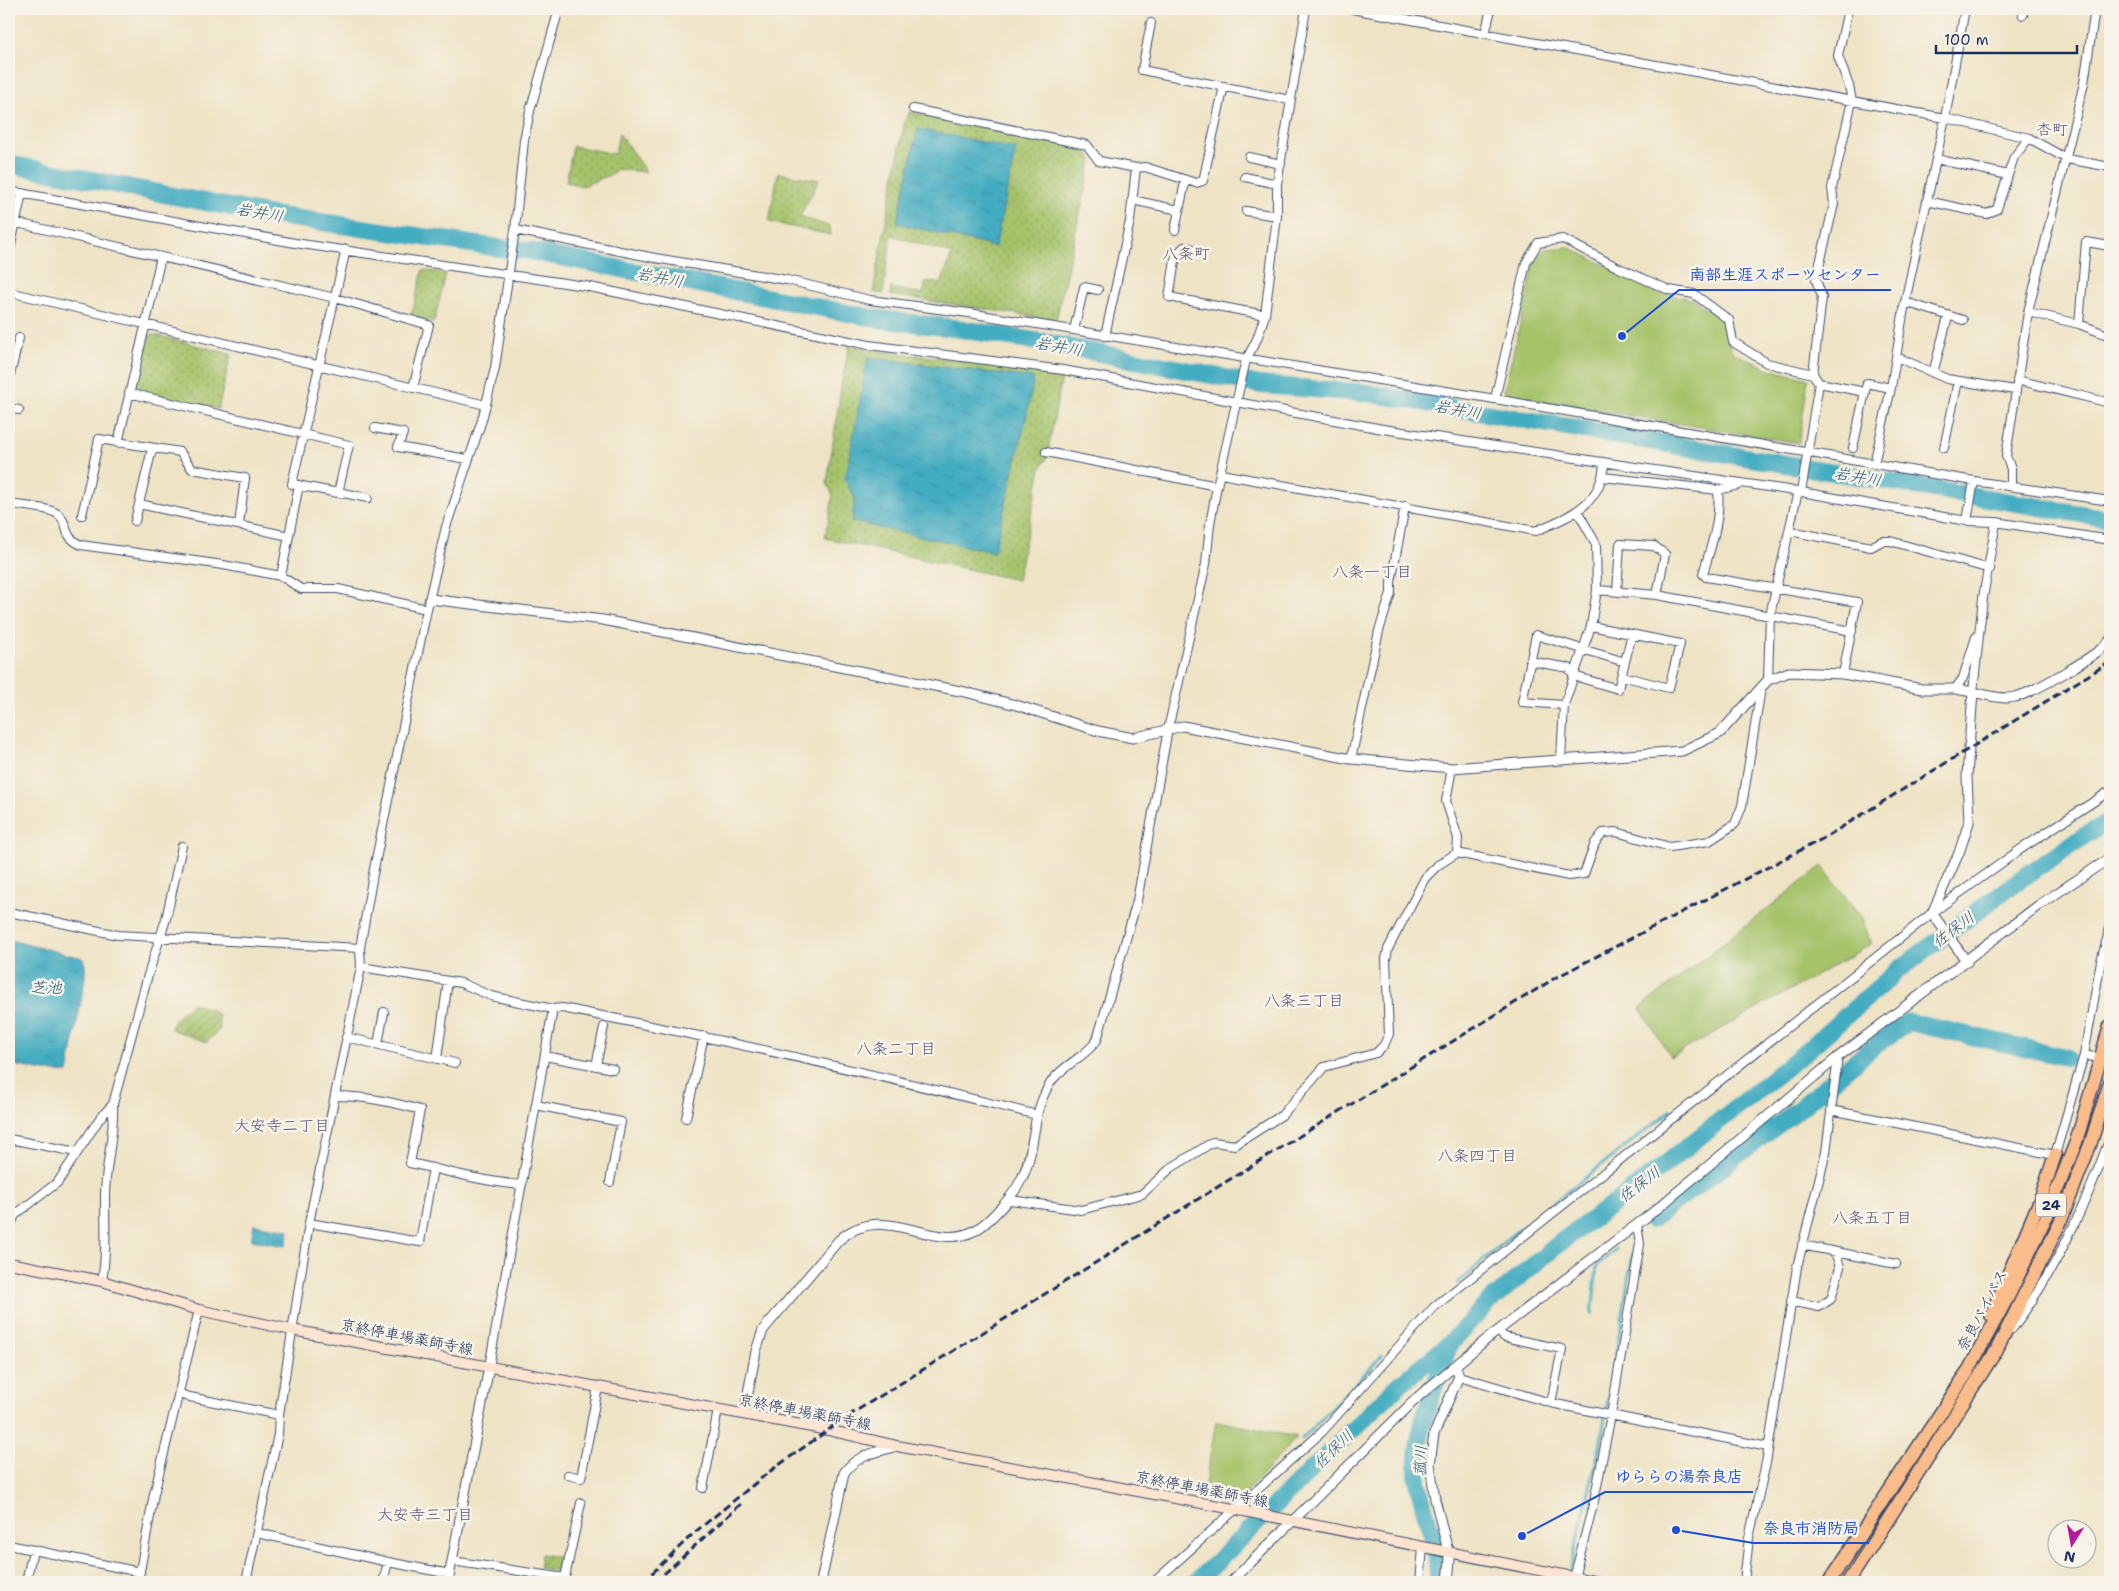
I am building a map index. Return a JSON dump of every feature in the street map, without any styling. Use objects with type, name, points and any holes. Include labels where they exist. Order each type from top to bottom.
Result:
[{"type":"highway","name":"奈良バイパス","points":[[1829,1582],[1966,1373],[2022,1269],[2061,1180],[2086,1110],[2110,1026]]},
{"type":"highway","name":"奈良バイパス","points":[[1848,1582],[1996,1351],[2060,1223],[2090,1145],[2110,1082]]},
{"type":"highway","points":[[1966,1373],[2040,1200],[2055,1155]]},
{"type":"main road","name":"京終停車場薬師寺線","points":[[9,1263],[102,1281],[199,1310],[292,1330],[744,1414],[898,1446],[1238,1510],[1288,1522],[1598,1582]]},
{"type":"street","points":[[246,1582],[278,1434],[279,1415],[309,1223],[360,967],[360,948],[375,865],[427,609],[446,527],[486,405],[495,368],[515,233],[524,140],[558,9]]},
{"type":"street","points":[[744,1414],[758,1339],[763,1330],[839,1240],[849,1231],[876,1223],[945,1236],[963,1235],[982,1227],[1010,1200],[1023,1176],[1041,1100],[1055,1077],[1090,1051],[1097,1040],[1106,1016],[1136,906],[1168,729],[1206,564],[1217,486],[1246,362],[1257,339],[1265,315],[1277,216],[1277,184],[1306,9]]},
{"type":"street","points":[[1352,9],[1945,118],[2029,138],[2067,159],[2110,167]]},
{"type":"street","points":[[1485,34],[1491,9]]},
{"type":"street","points":[[1768,680],[1770,615],[1800,490],[1819,383],[1813,374],[1822,297],[1816,280],[1834,204],[1832,188],[1852,101],[1849,86],[1838,56],[1848,9]]},
{"type":"street","points":[[1874,464],[1897,357],[1905,302],[1945,118],[1965,9]]},
{"type":"street","points":[[2011,486],[2011,469],[2006,456],[2016,380],[2028,312],[2067,159],[2084,83],[2095,9]]},
{"type":"street","points":[[1151,23],[1142,70],[1290,100]]},
{"type":"street","points":[[913,108],[1087,146],[1098,161],[1160,170],[1185,182],[1203,181],[1224,86]]},
{"type":"street","points":[[1927,200],[1987,214],[1997,209],[2014,157],[2029,138]]},
{"type":"street","points":[[1249,157],[1280,164]]},
{"type":"street","points":[[1936,159],[2008,174]]},
{"type":"street","points":[[1105,336],[1132,200],[1136,168]]},
{"type":"street","points":[[1245,177],[1277,184]]},
{"type":"street","points":[[1175,230],[1185,182]]},
{"type":"street","points":[[9,191],[294,243],[510,271],[869,345],[1063,370],[1238,398],[1383,429],[1604,464],[1800,490],[2110,540]]},
{"type":"street","points":[[9,254],[12,222],[22,193]]},
{"type":"street","points":[[1132,200],[1179,210]]},
{"type":"street","points":[[1246,211],[1277,216]]},
{"type":"street","points":[[12,222],[335,298],[429,326],[413,388]]},
{"type":"street","points":[[515,233],[787,280],[870,300],[1074,330],[1246,362],[1494,399],[1806,455],[1874,464],[1973,483],[2011,486],[2110,501]]},
{"type":"street","points":[[1494,399],[1526,262],[1538,243],[1563,239],[1617,267],[1669,290],[1694,294],[1730,320],[1733,342],[1767,363],[1813,374]]},
{"type":"street","points":[[2080,324],[2086,242],[2110,246]]},
{"type":"street","points":[[1192,249],[1184,247],[1176,255],[1168,297],[1265,315]]},
{"type":"street","points":[[346,249],[292,484],[338,494],[338,492],[368,498]]},
{"type":"street","points":[[118,443],[161,257]]},
{"type":"street","points":[[1074,330],[1084,287],[1098,290]]},
{"type":"street","points":[[9,292],[486,405]]},
{"type":"street","points":[[1905,302],[1963,320]]},
{"type":"street","points":[[2028,312],[2080,324],[2110,336]]},
{"type":"street","points":[[1933,373],[1947,321]]},
{"type":"street","points":[[9,380],[19,338]]},
{"type":"street","points":[[1897,357],[1933,373],[1958,381],[2015,390]]},
{"type":"street","points":[[2016,380],[2110,403]]},
{"type":"street","points":[[1944,448],[1958,381]]},
{"type":"street","points":[[1819,383],[1864,392]]},
{"type":"street","points":[[1853,448],[1867,383],[1891,388]]},
{"type":"street","points":[[129,393],[349,445],[338,492]]},
{"type":"street","points":[[9,408],[19,410]]},
{"type":"street","points":[[375,428],[403,433],[398,447],[467,460]]},
{"type":"street","points":[[82,515],[98,440],[180,452],[192,469],[245,478],[239,525]]},
{"type":"street","points":[[135,522],[152,448]]},
{"type":"street","points":[[1046,452],[1217,486]]},
{"type":"street","points":[[1221,474],[1536,531],[1578,512],[1590,500],[1603,476],[1604,464]]},
{"type":"street","points":[[1603,476],[1718,490],[1746,484]]},
{"type":"street","points":[[1968,517],[1973,483]]},
{"type":"street","points":[[281,576],[299,486]]},
{"type":"street","points":[[1718,490],[1720,507],[1718,524],[1703,574],[1706,577],[1857,602],[1843,674]]},
{"type":"street","points":[[9,504],[51,511],[59,515],[70,539],[81,545],[164,555],[281,576],[301,589],[338,589],[427,609]]},
{"type":"street","points":[[139,504],[289,536]]},
{"type":"street","points":[[1351,759],[1367,695],[1379,631],[1391,593],[1390,582],[1405,506]]},
{"type":"street","points":[[1561,759],[1564,705],[1591,626],[1597,590],[1596,544],[1578,512]]},
{"type":"street","points":[[1932,914],[1959,853],[1969,822],[1967,776],[1980,624],[1990,570],[1996,522]]},
{"type":"street","points":[[1790,531],[1871,547],[1882,541],[1890,541],[1990,570]]},
{"type":"street","points":[[1617,592],[1620,544],[1654,546],[1665,554],[1657,595]]},
{"type":"street","points":[[1597,590],[1657,595],[1852,631]]},
{"type":"street","points":[[430,599],[603,620],[965,692],[1016,705],[1098,731],[1133,738],[1183,726],[1351,759],[1452,768],[1682,750],[1720,733],[1768,680],[1789,672],[1843,674],[1922,689],[1955,688],[2000,697],[2015,697],[2026,694],[2089,656],[2110,640]]},
{"type":"street","points":[[1955,688],[1963,678],[1980,624]]},
{"type":"street","points":[[1591,626],[1680,644],[1669,688],[1622,676]]},
{"type":"street","points":[[1530,661],[1569,668],[1574,676],[1618,689],[1632,634]]},
{"type":"street","points":[[1564,705],[1522,702],[1536,635],[1625,662]]},
{"type":"street","points":[[1010,1200],[1081,1210],[1142,1194],[1170,1168],[1213,1142],[1235,1145],[1282,1115],[1324,1066],[1376,1053],[1384,1045],[1389,1034],[1386,959],[1388,949],[1425,878],[1438,865],[1457,853],[1568,876],[1584,874],[1595,843],[1603,833],[1616,832],[1670,847],[1709,841],[1735,824],[1742,806],[1761,688]]},
{"type":"street","points":[[1452,768],[1446,801],[1458,838],[1457,853]]},
{"type":"street","points":[[1154,1582],[1238,1510],[1322,1432],[1434,1307],[1932,914],[2021,849],[2110,791]]},
{"type":"street","points":[[102,1281],[106,1243],[105,1196],[114,1125],[113,1104],[158,938],[166,919],[182,846]]},
{"type":"street","points":[[1231,1582],[1288,1522],[1420,1395],[1457,1371],[1498,1331],[1637,1224],[1838,1057],[2039,905],[2110,858]]},
{"type":"street","points":[[9,912],[118,935],[360,948]]},
{"type":"street","points":[[1932,914],[1966,961]]},
{"type":"street","points":[[1831,1110],[2055,1155],[2084,1055],[2101,961],[2110,928]]},
{"type":"street","points":[[360,967],[460,983],[491,996],[704,1036],[772,1053],[921,1085],[1037,1115]]},
{"type":"street","points":[[437,1059],[448,981]]},
{"type":"street","points":[[257,1533],[388,1562],[449,1578],[490,1367],[553,1009]]},
{"type":"street","points":[[378,1044],[384,1012]]},
{"type":"street","points":[[596,1066],[604,1027]]},
{"type":"street","points":[[686,1118],[704,1036]]},
{"type":"street","points":[[346,1037],[455,1064]]},
{"type":"street","points":[[2084,1055],[2094,1057]]},
{"type":"street","points":[[545,1056],[613,1069]]},
{"type":"street","points":[[1744,1582],[1749,1538],[1753,1529],[1768,1447],[1791,1300],[1802,1245],[1826,1152],[1838,1057]]},
{"type":"street","points":[[335,1096],[396,1103],[420,1110],[410,1163],[469,1175],[487,1182],[522,1185]]},
{"type":"street","points":[[9,1229],[14,1215],[58,1182],[100,1118],[113,1104]]},
{"type":"street","points":[[536,1105],[621,1122],[610,1182]]},
{"type":"street","points":[[1996,1351],[2027,1310],[2067,1241],[2110,1138]]},
{"type":"street","points":[[9,1139],[77,1152]]},
{"type":"street","points":[[309,1223],[420,1242],[433,1168]]},
{"type":"street","points":[[1574,1578],[1594,1501],[1611,1416],[1640,1244],[1637,1224]]},
{"type":"street","points":[[1802,1245],[1896,1264]]},
{"type":"street","points":[[1791,1300],[1819,1307],[1831,1299],[1840,1267],[1835,1252]]},
{"type":"street","points":[[138,1582],[154,1494],[199,1310]]},
{"type":"street","points":[[1498,1331],[1504,1337],[1562,1349],[1551,1403]]},
{"type":"street","points":[[1457,1371],[1551,1403],[1768,1447]]},
{"type":"street","points":[[1448,1582],[1450,1559],[1446,1553],[1430,1464],[1434,1434],[1457,1371]]},
{"type":"street","points":[[568,1475],[580,1478],[598,1388]]},
{"type":"street","points":[[178,1392],[186,1396],[279,1415]]},
{"type":"street","points":[[703,1488],[718,1410]]},
{"type":"street","points":[[821,1582],[844,1473],[857,1459],[898,1446]]},
{"type":"street","points":[[452,1561],[565,1580],[581,1503]]},
{"type":"street","points":[[9,1545],[140,1572]]},
{"type":"street","points":[[1420,1582],[1425,1549]]},
{"type":"street","points":[[26,1582],[33,1550]]},
{"type":"street","points":[[383,1582],[388,1562]]},
{"type":"green space","points":[[909,112],[1086,149],[1092,159],[1056,320],[890,295],[891,288],[923,294],[926,281],[941,284],[952,254],[891,235],[883,294],[873,292],[904,125]],"holes":[[[918,129],[995,247],[897,223]]]},
{"type":"green space","points":[[619,133],[646,172],[615,169],[614,173],[583,186],[566,182],[573,146],[615,154]]},
{"type":"green space","points":[[778,173],[819,180],[800,216],[830,227],[831,235],[769,222]]},
{"type":"green space","points":[[1568,247],[1657,291],[1694,300],[1724,321],[1732,352],[1769,369],[1808,379],[1799,443],[1508,396],[1504,390],[1535,262],[1545,249]]},
{"type":"green space","points":[[423,270],[446,273],[434,322],[411,316]]},
{"type":"green space","points":[[151,334],[231,354],[218,409],[139,391],[135,385],[143,354]]},
{"type":"green space","points":[[850,343],[863,349],[1009,366],[1062,377],[1047,457],[1041,468],[1017,580],[825,538],[833,496],[827,483],[842,381]],"holes":[[[868,358],[1034,378],[852,522]]]},
{"type":"green space","points":[[1822,866],[1861,917],[1872,944],[1671,1057],[1640,1008]]},
{"type":"green space","points":[[191,1003],[209,1009],[218,1015],[220,1029],[207,1042],[171,1029],[174,1020]]},
{"type":"green space","points":[[1216,1421],[1297,1437],[1240,1499],[1204,1491]]},
{"type":"green space","points":[[541,1554],[565,1558],[563,1567],[557,1571],[539,1568]]},
{"type":"water","points":[[918,129],[1016,149],[995,247],[897,223]]},
{"type":"water","points":[[868,358],[1034,378],[994,552],[852,522],[855,498],[845,480]]},
{"type":"water","name":"芝池","points":[[9,940],[83,958],[85,978],[68,1073],[44,1071],[9,1064]]},
{"type":"water","points":[[254,1224],[289,1230],[286,1246],[251,1240]]},
{"type":"waterway","name":"岩井川","points":[[9,164],[272,215],[524,250],[878,319],[961,329],[1053,344],[1261,385],[1367,393],[2110,519]]},
{"type":"waterway","name":"佐保川","points":[[1196,1582],[1400,1384],[1450,1343],[1488,1303],[1561,1242],[1652,1175],[1804,1053],[1897,971],[2015,883],[2084,836],[2110,821]]},
{"type":"waterway","points":[[1651,1220],[1795,1112],[1873,1047],[1908,1022],[2066,1057]]},
{"type":"waterway","points":[[1458,1283],[1507,1239],[1672,1110]]},
{"type":"waterway","points":[[1567,1582],[1600,1446],[1634,1248]]},
{"type":"waterway","points":[[1592,1314],[1597,1266],[1616,1249]]},
{"type":"waterway","name":"菰川","points":[[1436,1582],[1436,1554],[1419,1487],[1417,1457],[1423,1424],[1450,1343]]},
{"type":"waterway","points":[[1302,1439],[1382,1356]]},
{"type":"railway","points":[[643,1582],[694,1533],[769,1472],[848,1416],[1555,978],[1824,838],[2110,662]]},
{"type":"railway","points":[[655,1582],[741,1504]]},
{"type":"place","name":"南部生涯スポーツセンター","points":[[1622,336]]},
{"type":"place","name":"奈良市消防局","points":[[1676,1530]]},
{"type":"place","name":"ゆららの湯奈良店","points":[[1522,1536]]},
{"type":"district","name":"杏町","points":[[2052,129]]},
{"type":"district","name":"八条町","points":[[1186,253]]},
{"type":"district","name":"八条一丁目","points":[[1372,571]]},
{"type":"district","name":"八条三丁目","points":[[1304,1000]]},
{"type":"district","name":"八条二丁目","points":[[896,1048]]},
{"type":"district","name":"大安寺二丁目","points":[[282,1125]]},
{"type":"district","name":"八条四丁目","points":[[1477,1155]]},
{"type":"district","name":"八条五丁目","points":[[1872,1217]]},
{"type":"district","name":"大安寺三丁目","points":[[425,1514]]}]
